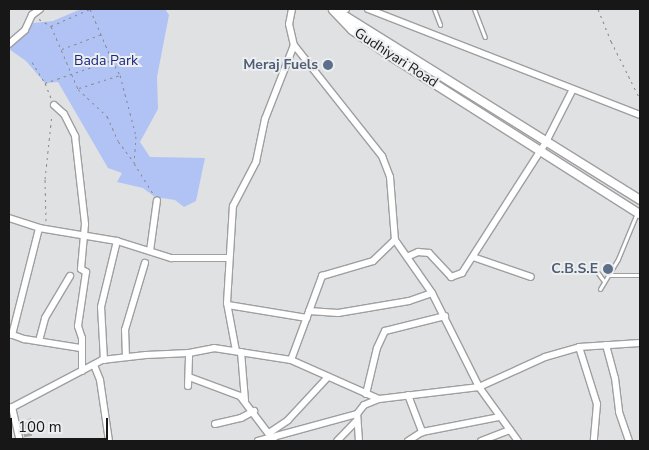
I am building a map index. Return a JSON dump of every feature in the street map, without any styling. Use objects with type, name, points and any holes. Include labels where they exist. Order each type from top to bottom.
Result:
[{"type":"street","points":[[9,44],[25,30],[30,12],[40,9]]},
{"type":"street","points":[[292,9],[289,24],[294,45],[382,156],[390,178],[395,240],[409,256],[432,292],[478,386],[498,417],[518,441]]},
{"type":"street","points":[[332,10],[346,9]]},
{"type":"street","points":[[368,9],[385,12],[640,115]]},
{"type":"street","name":"Gudhiyari Road","points":[[332,10],[364,26],[640,200]]},
{"type":"street","name":"Gudhiyari Road","points":[[332,10],[352,30],[379,48],[639,213]]},
{"type":"street","points":[[245,401],[239,352],[228,305],[233,206],[256,162],[265,119],[294,45]]},
{"type":"street","points":[[409,256],[418,252],[430,253],[451,277],[462,274],[546,142],[573,89]]},
{"type":"street","points":[[54,105],[64,114],[75,136],[84,234],[81,269],[86,272],[78,312],[82,371]]},
{"type":"street","points":[[150,251],[158,200]]},
{"type":"street","points":[[9,218],[47,230],[84,234],[117,241],[171,258],[229,258]]},
{"type":"street","points":[[39,228],[10,334],[80,348]]},
{"type":"street","points":[[291,360],[322,276],[373,261],[395,240]]},
{"type":"street","points":[[104,360],[101,307],[117,241]]},
{"type":"street","points":[[473,257],[531,277]]},
{"type":"street","points":[[126,357],[124,330],[145,263]]},
{"type":"street","points":[[39,341],[40,329],[70,276]]},
{"type":"street","points":[[228,305],[308,314],[338,313],[409,301],[432,292]]},
{"type":"street","points":[[366,394],[377,348],[385,331],[445,316]]},
{"type":"street","points":[[337,441],[357,417],[364,405],[379,399],[478,386],[545,357],[579,347],[640,343]]},
{"type":"street","points":[[606,345],[615,378],[619,412],[629,441]]},
{"type":"street","points":[[579,347],[597,404],[594,441]]},
{"type":"street","points":[[20,441],[11,408],[104,360],[126,357],[189,353],[214,348],[291,360],[379,399]]},
{"type":"street","points":[[188,386],[189,353]]},
{"type":"street","points":[[94,365],[100,380],[109,441]]},
{"type":"street","points":[[189,377],[232,392],[245,401],[271,436]]},
{"type":"street","points":[[271,436],[328,377]]},
{"type":"street","points":[[408,395],[422,432]]},
{"type":"street","points":[[215,424],[241,418],[254,411]]},
{"type":"street","points":[[258,441],[271,436],[280,436],[357,417]]},
{"type":"street","points":[[357,417],[359,441]]},
{"type":"street","points":[[408,441],[422,432],[498,417]]},
{"type":"street","points":[[481,441],[510,430]]},
{"type":"lane","points":[[434,9],[440,25]]},
{"type":"lane","points":[[474,9],[485,37]]},
{"type":"lane","points":[[600,289],[639,213]]},
{"type":"lane","points":[[598,273],[603,280]]},
{"type":"lane","points":[[608,275],[640,275]]},
{"type":"path","points":[[52,26],[90,9],[120,75],[136,136],[134,163]]},
{"type":"path","points":[[598,9],[611,41],[640,99]]},
{"type":"path","points":[[30,12],[52,26],[78,89],[107,116],[118,141],[158,200]]},
{"type":"path","points":[[62,50],[102,34]]},
{"type":"path","points":[[45,83],[112,60]]},
{"type":"path","points":[[32,62],[45,83],[54,105],[45,179],[47,230]]},
{"type":"path","points":[[78,89],[120,75]]},
{"type":"green space","name":"Bada Park","points":[[81,9],[165,9],[169,15],[157,77],[158,109],[140,142],[150,157],[205,158],[196,201],[184,207],[175,200],[155,197],[143,188],[117,182],[122,173],[108,168],[58,82],[45,83],[26,61],[9,49],[9,45],[27,32],[33,23],[53,21]]},
{"type":"building","points":[[29,420],[32,436],[24,437],[21,422]]},
{"type":"place","name":"Meraj Fuels","points":[[328,65]]},
{"type":"place","name":"C.B.S.E","points":[[608,269]]}]
